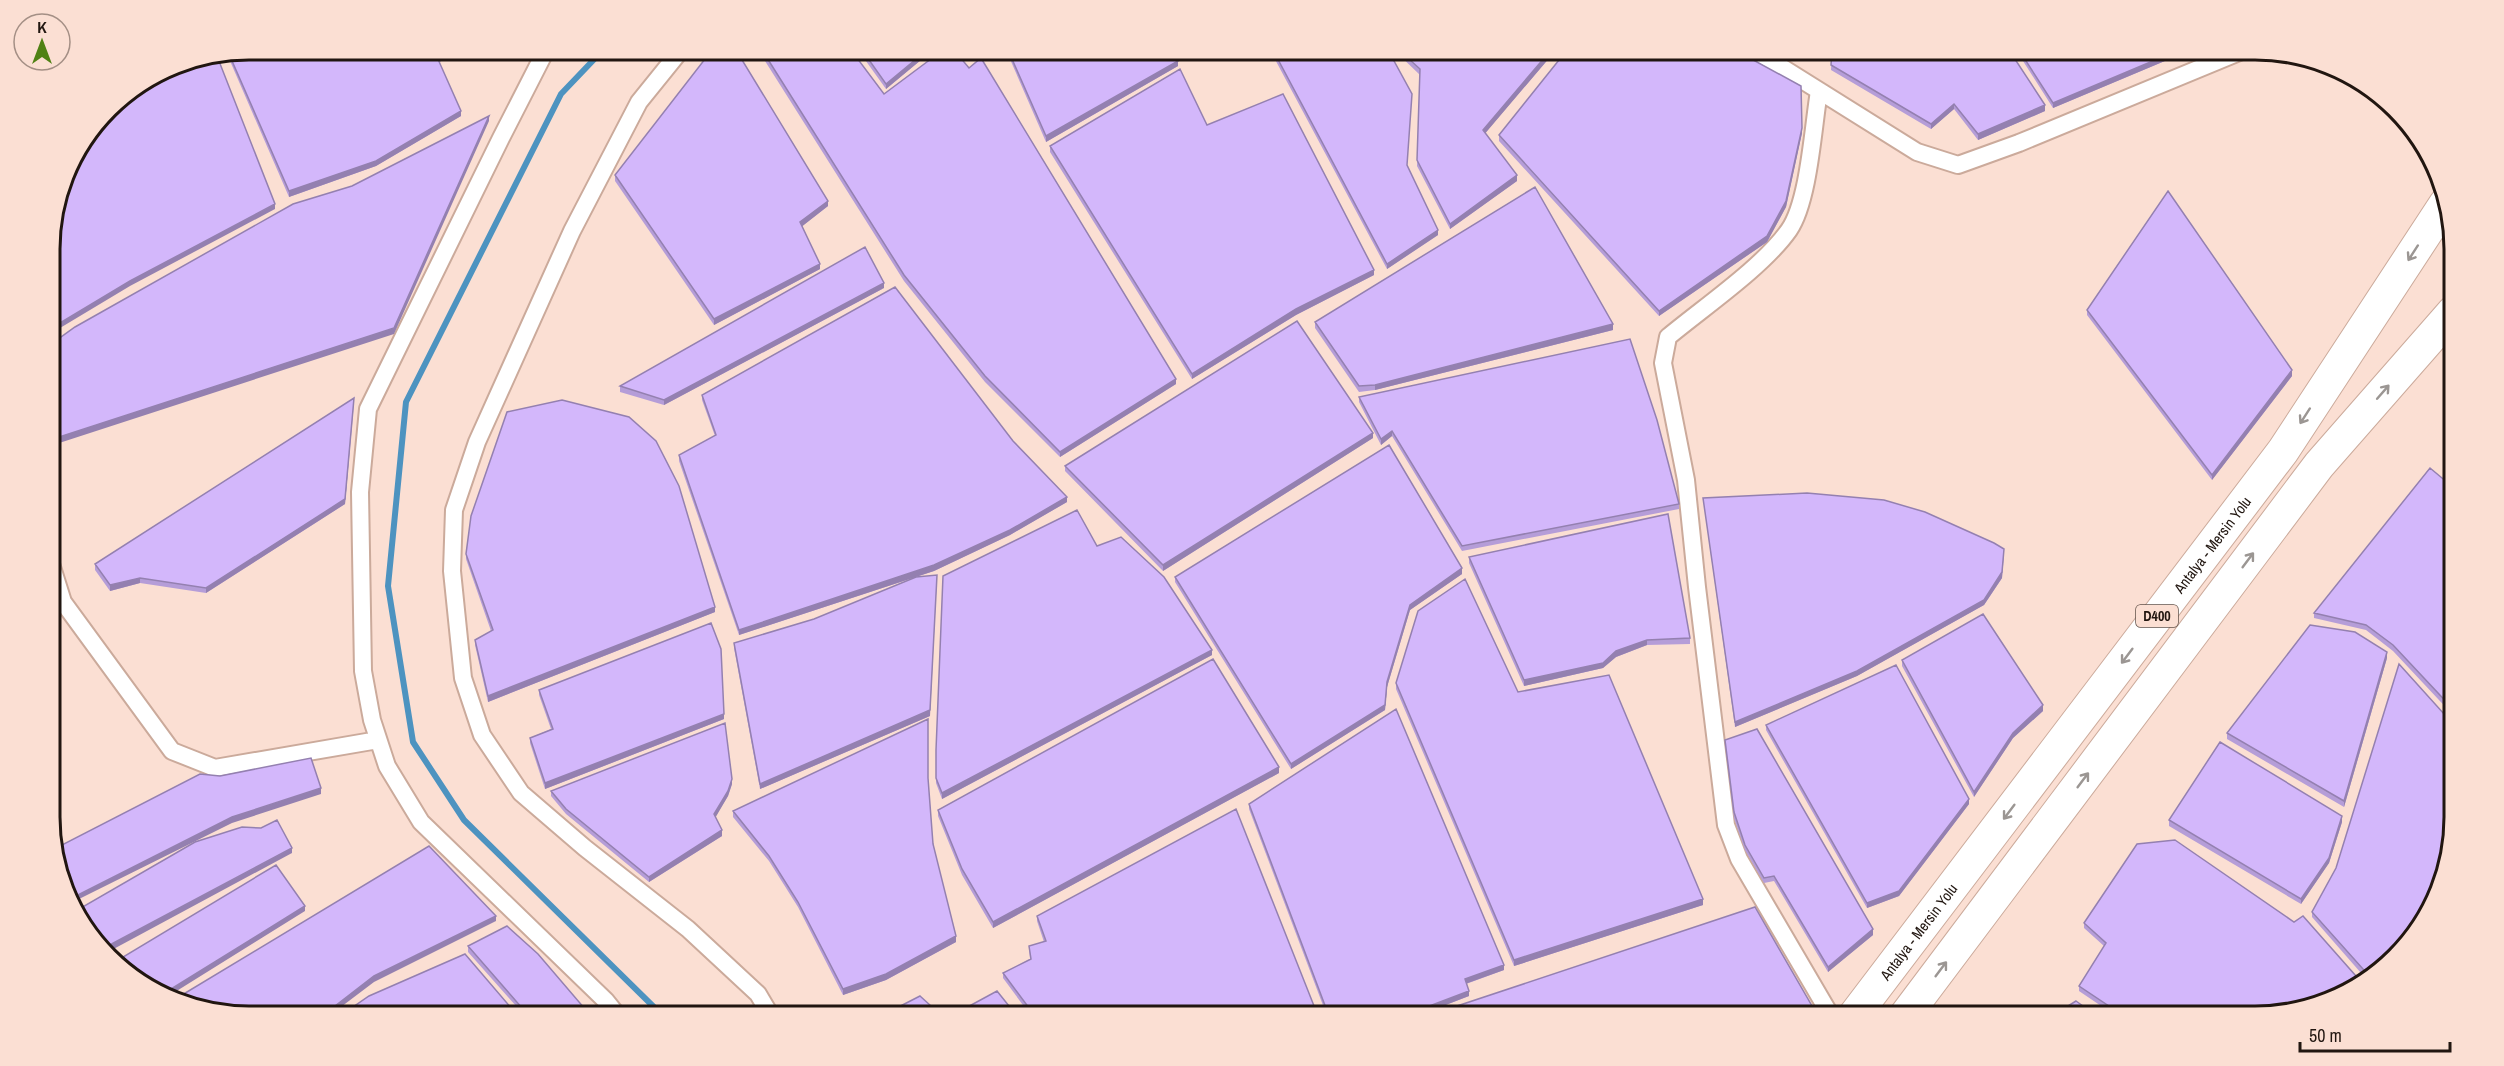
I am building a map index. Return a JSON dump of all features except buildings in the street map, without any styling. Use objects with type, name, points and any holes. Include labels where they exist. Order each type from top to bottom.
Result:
[{"type":"highway","name":"Antalya - Mersin Yolu","points":[[1862,1006],[2283,450],[2440,212]]},
{"type":"highway","name":"D400","points":[[1913,1006],[2319,465],[2444,322]]},
{"type":"street","points":[[541,60],[368,409],[360,492],[363,671],[372,720],[387,766],[421,822],[609,1006]]},
{"type":"street","points":[[673,60],[639,102],[572,231],[477,442],[454,510],[453,583],[463,678],[482,735],[521,793],[585,848],[688,929],[758,994],[765,1006]]},
{"type":"street","points":[[1770,60],[1917,152],[1958,165],[2019,143],[2220,60]]},
{"type":"street","points":[[1819,91],[1803,195],[1790,229],[1765,258],[1668,337],[1663,363],[1686,480],[1726,825],[1738,859],[1825,1006]]},
{"type":"street","points":[[60,592],[63,602],[172,751],[215,768],[378,740]]},
{"type":"waterway","points":[[593,60],[561,94],[406,402],[388,586],[413,742],[464,820],[653,1006]]}]
